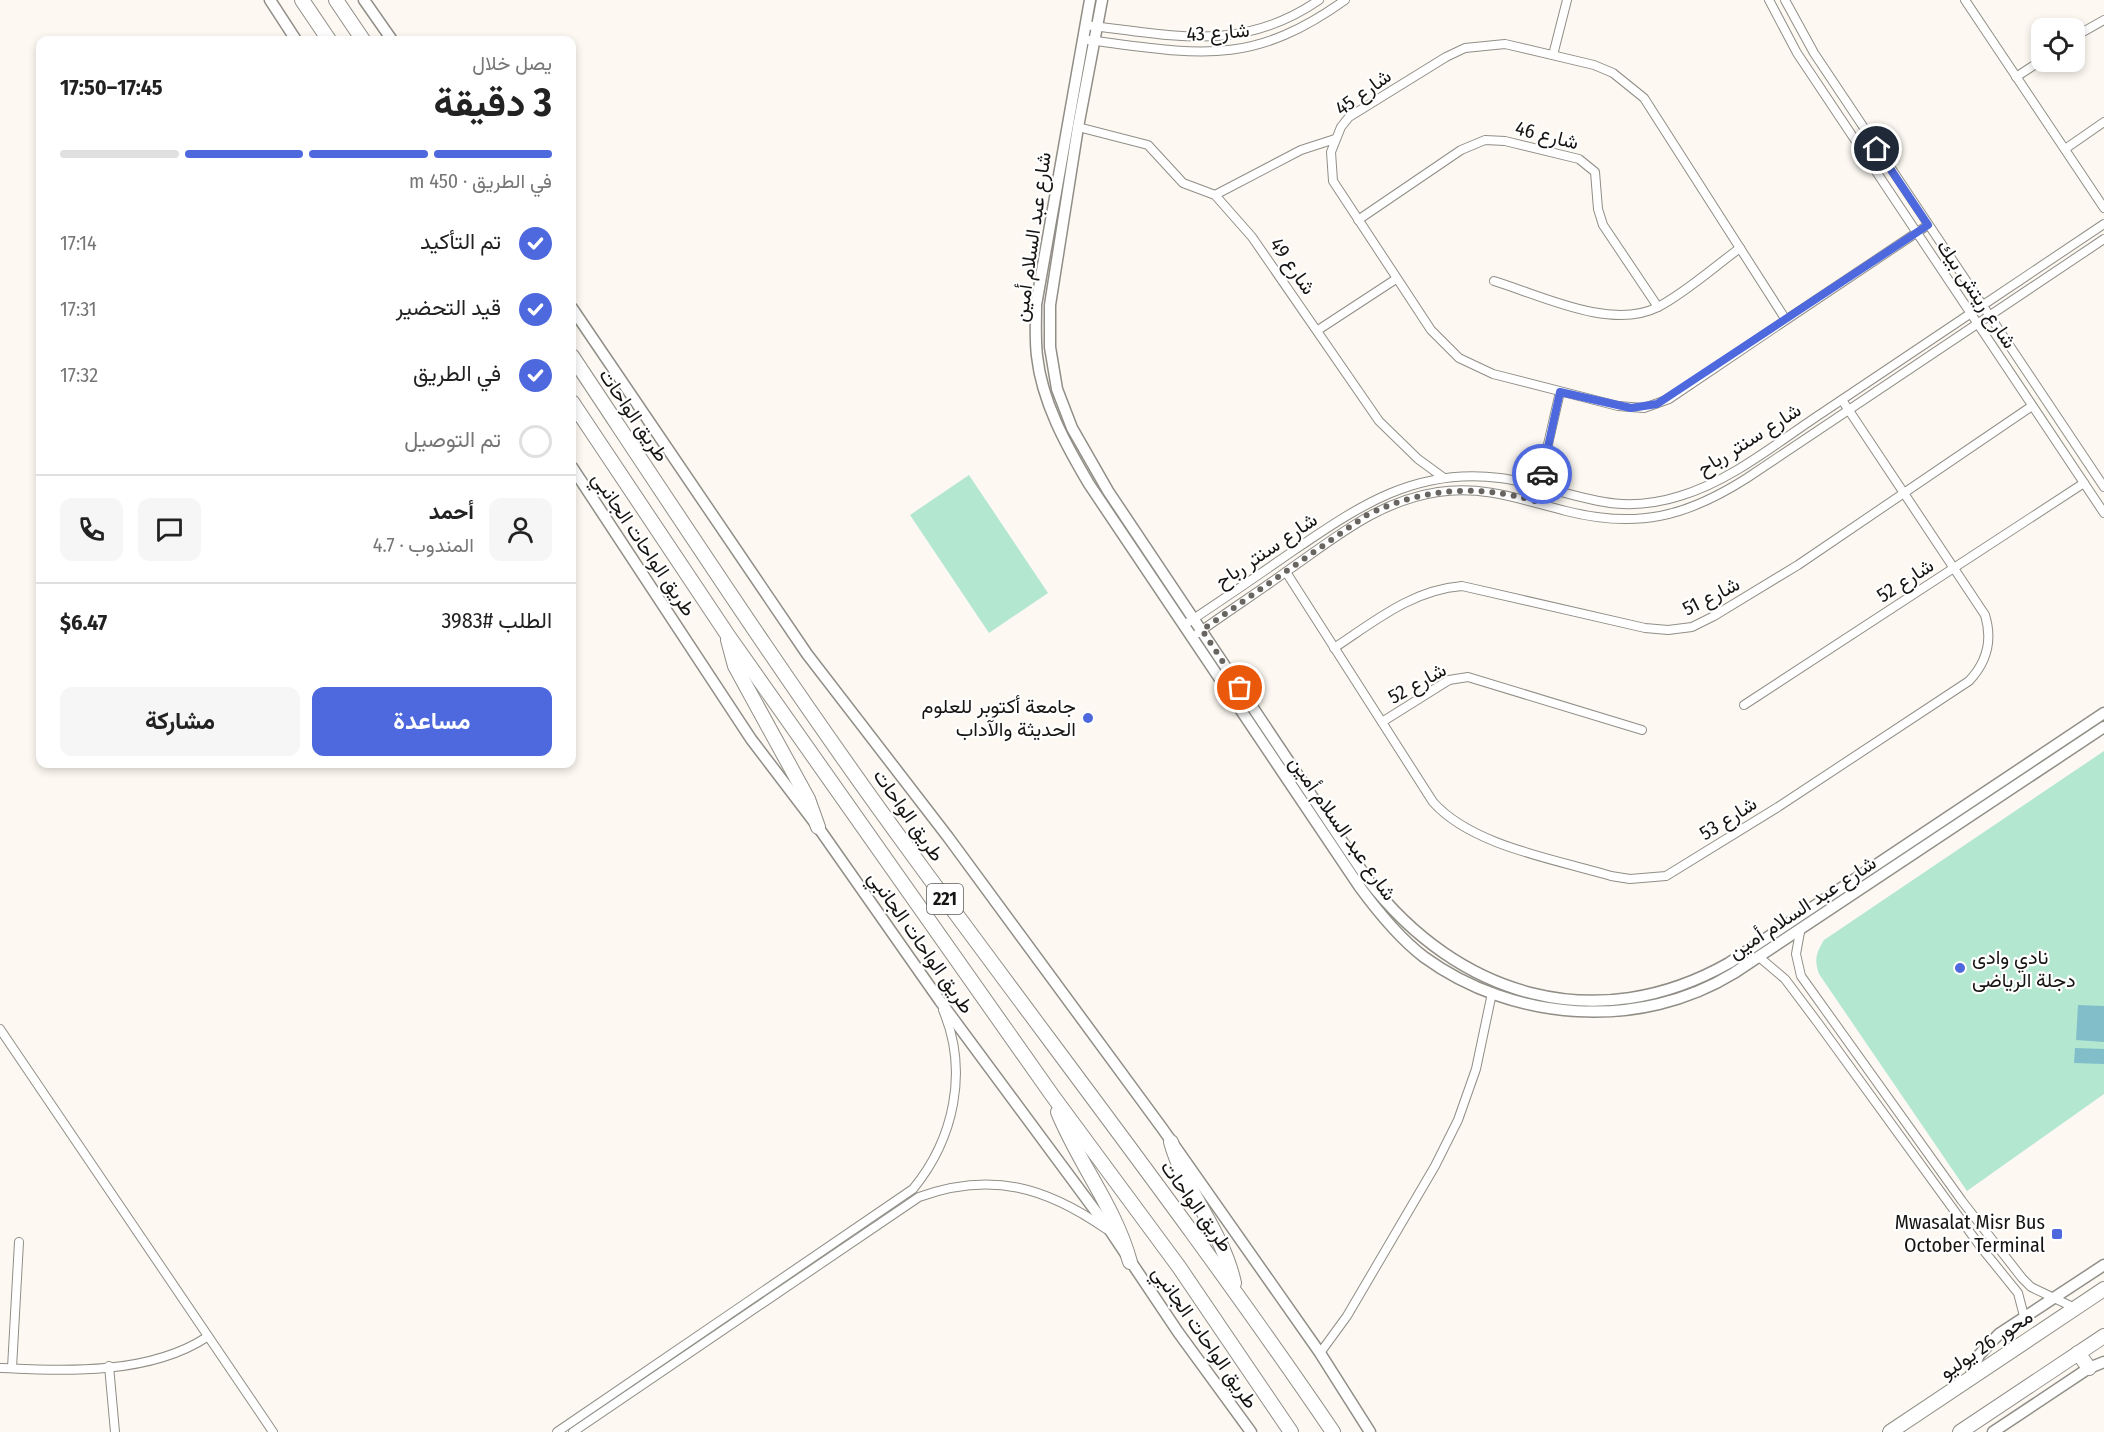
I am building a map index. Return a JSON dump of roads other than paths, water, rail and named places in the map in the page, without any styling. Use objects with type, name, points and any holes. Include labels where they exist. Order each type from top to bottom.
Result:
[{"type":"highway","points":[[302,0],[326,36]]},
{"type":"highway","points":[[336,0],[360,36]]},
{"type":"highway","name":"طريق الواحات","points":[[576,362],[746,618],[911,852],[1236,1291],[1334,1432]]},
{"type":"highway","name":"221","points":[[576,408],[728,634],[1052,1095],[1179,1267],[1291,1432]]},
{"type":"highway","points":[[728,634],[735,666],[808,799],[818,827]]},
{"type":"highway","points":[[1052,1095],[1065,1128],[1114,1215],[1130,1262]]},
{"type":"highway","points":[[1171,1142],[1184,1178],[1225,1252],[1236,1291]]},
{"type":"highway","name":"محور 26 يوليو","points":[[1890,1432],[2104,1289]]},
{"type":"highway","points":[[1960,1432],[2104,1336]]},
{"type":"highway","points":[[2078,1353],[2089,1368]]},
{"type":"street","points":[[270,0],[293,36]]},
{"type":"street","points":[[364,0],[389,36]]},
{"type":"street","name":"شارع عبد السلام أمين","points":[[1090,0],[1085,25],[1088,40],[1078,127],[1050,305],[1050,348],[1057,389],[1067,419],[1092,466],[1202,630],[1389,924],[1423,956],[1442,969],[1492,993],[1522,1003],[1562,1010],[1603,1012],[1649,1008],[1671,1003],[1715,986],[1800,932],[2104,727]]},
{"type":"street","name":"شارع عبد السلام أمين","points":[[1101,0],[1096,26],[1088,40],[1036,305],[1037,356],[1050,406],[1070,452],[1192,637],[1364,883],[1445,955],[1501,984],[1543,995],[1602,1001],[1646,997],[1689,984],[1806,911],[2104,713]]},
{"type":"street","name":"شارع 43","points":[[1085,25],[1191,38],[1227,37],[1280,23],[1319,0]]},
{"type":"street","name":"شارع 43","points":[[1088,40],[1191,52],[1248,48],[1286,36],[1345,0]]},
{"type":"street","points":[[1553,55],[1567,0]]},
{"type":"street","name":"شارع ريتش بيك","points":[[1769,0],[1797,53],[2104,513]]},
{"type":"street","name":"شارع ريتش بيك","points":[[1785,0],[1814,53],[2104,487]]},
{"type":"street","points":[[1965,0],[2104,208]]},
{"type":"street","points":[[2085,31],[2104,20]]},
{"type":"street","name":"شارع 45","points":[[1786,320],[1644,98],[1613,73],[1553,55],[1505,44],[1464,48],[1360,110],[1341,127],[1335,139],[1330,166],[1333,181],[1431,330],[1459,358],[1494,374],[1631,408],[1657,404],[1786,320],[1928,225]]},
{"type":"street","points":[[2016,77],[2031,67]]},
{"type":"street","points":[[2065,149],[2104,122]]},
{"type":"street","name":"شارع 49","points":[[1078,127],[1148,146],[1183,183],[1215,195],[1246,228],[1379,421],[1418,459],[1443,478]]},
{"type":"street","points":[[1215,195],[1301,150],[1335,139]]},
{"type":"street","name":"شارع 46","points":[[1358,220],[1474,142],[1505,141],[1579,159],[1594,172],[1598,209],[1603,225],[1658,307]]},
{"type":"street","name":"شارع سنتر رباح","points":[[1184,625],[1373,499],[1407,486],[1443,478],[1501,478],[1582,500],[1620,505],[1677,498],[1712,484],[1842,400],[2104,224]]},
{"type":"street","name":"شارع سنتر رباح","points":[[1192,637],[1367,515],[1421,495],[1479,490],[1535,501],[1565,511],[1603,518],[1635,520],[1677,514],[1717,497],[2104,239]]},
{"type":"street","points":[[1494,281],[1609,315],[1641,313],[1658,307],[1740,248]]},
{"type":"street","points":[[1318,330],[1396,279]]},
{"type":"street","points":[[576,314],[807,654],[948,837],[1171,1142],[1320,1353],[1370,1432]]},
{"type":"street","points":[[1535,501],[1560,392]]},
{"type":"street","name":"شارع 53","points":[[1286,572],[1433,802],[1454,823],[1467,831],[1611,876],[1630,879],[1666,876],[1873,745],[1969,681],[1977,673],[1988,651],[1989,627],[1985,615],[1842,400]]},
{"type":"street","name":"شارع 51","points":[[1334,648],[1419,594],[1440,588],[1462,586],[1645,628],[1668,630],[1692,627],[1798,565],[2032,406]]},
{"type":"street","name":"طريق الواحات الجانبي","points":[[576,473],[751,739],[818,827],[940,1001],[1111,1232],[1251,1432]]},
{"type":"street","name":"شارع 52","points":[[1743,705],[2084,483]]},
{"type":"street","points":[[1302,545],[1309,556]]},
{"type":"street","name":"شارع 52","points":[[1382,722],[1449,680],[1468,677],[1642,730]]},
{"type":"street","points":[[1806,911],[1813,922]]},
{"type":"street","points":[[1800,932],[1797,943],[1798,966],[1828,1016],[1992,1239],[2031,1287],[2075,1308]]},
{"type":"street","points":[[1752,946],[1759,957],[1785,979],[1980,1246],[2018,1293],[2024,1316]]},
{"type":"street","points":[[1320,1353],[1347,1316],[1435,1166],[1458,1120],[1476,1069],[1492,993]]},
{"type":"street","points":[[556,1432],[913,1189],[939,1150],[953,1107],[956,1076],[954,1045],[940,1001]]},
{"type":"street","points":[[1818,1023],[1828,1016]]},
{"type":"street","points":[[0,1029],[273,1432]]},
{"type":"street","points":[[573,1432],[919,1197],[967,1185],[1017,1187],[1058,1199],[1111,1232]]},
{"type":"street","points":[[1980,1246],[1992,1239]]},
{"type":"street","points":[[12,1368],[19,1242]]},
{"type":"street","points":[[1969,1380],[1973,1367],[1988,1344],[2024,1316],[2104,1265]]},
{"type":"street","points":[[0,1368],[109,1366],[162,1359],[187,1349],[207,1337]]},
{"type":"street","points":[[1993,1432],[2089,1368],[2104,1362]]},
{"type":"street","points":[[109,1366],[115,1432]]},
{"type":"water","points":[[2078,1005],[2104,1006],[2104,1042],[2076,1040]]},
{"type":"water","points":[[2075,1048],[2104,1049],[2104,1064],[2074,1063]]},
{"type":"place","name":"جامعة أكتوبر للعلوم الحديثة والآداب","points":[[1088,718]]},
{"type":"place","name":"نادي وادى دجلة الرياضى","points":[[1960,968]]},
{"type":"place","name":"Mwasalat Misr Bus October Terminal","points":[[2057,1234]]}]
